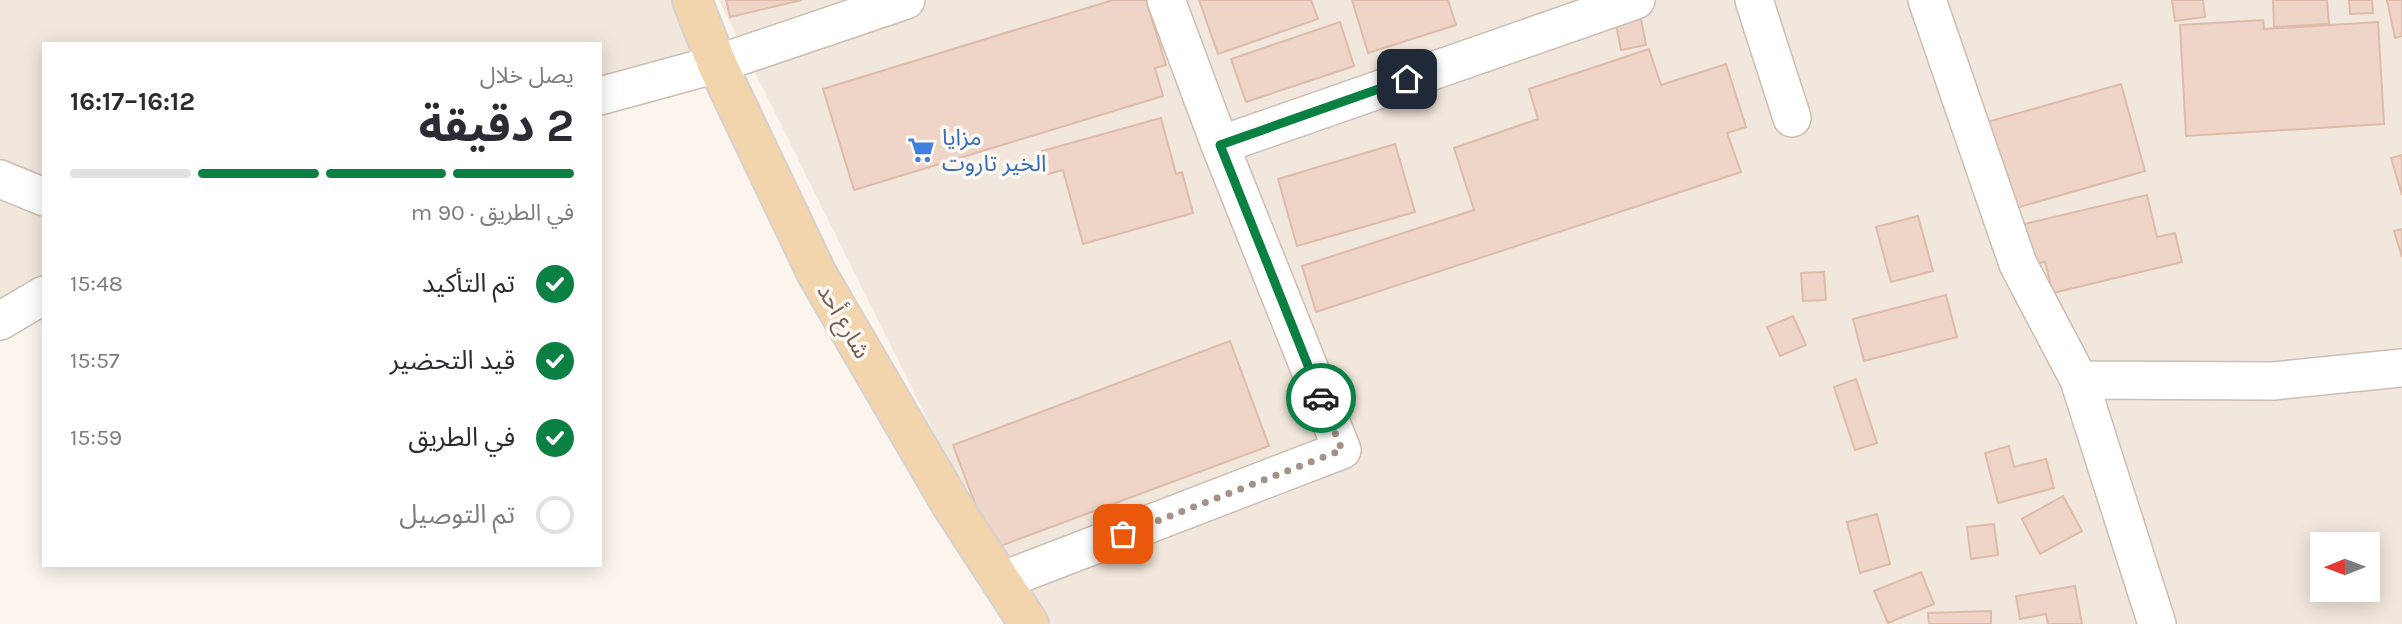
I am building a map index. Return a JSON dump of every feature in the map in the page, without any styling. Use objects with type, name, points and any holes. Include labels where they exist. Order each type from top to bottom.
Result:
[{"type":"main road","name":"شارع أحد","points":[[692,0],[718,64],[817,274],[951,504],[1029,624]]},
{"type":"street","points":[[602,95],[718,64],[906,0]]},
{"type":"street","points":[[1001,581],[1342,450],[1220,145],[1166,0]]},
{"type":"street","points":[[1220,145],[1636,0]]},
{"type":"street","points":[[1754,0],[1792,118]]},
{"type":"street","points":[[1927,0],[2018,264],[2079,380],[2157,624]]},
{"type":"street","points":[[0,179],[42,196]]},
{"type":"street","points":[[0,321],[42,296]]},
{"type":"street","points":[[2079,380],[2273,381],[2402,368]]},
{"type":"shaded area","points":[[0,0],[685,0],[717,64],[602,103],[602,42],[42,42],[42,296],[0,309]]},
{"type":"shaded area","points":[[719,0],[2402,0],[2402,624],[1029,624]]},
{"type":"building","points":[[726,0],[802,0],[730,17]]},
{"type":"building","points":[[1113,0],[1146,0],[1166,65],[1155,68],[1163,96],[854,190],[823,89]]},
{"type":"building","points":[[1199,0],[1311,0],[1318,19],[1218,54]]},
{"type":"building","points":[[1352,0],[1448,0],[1456,25],[1368,53]]},
{"type":"building","points":[[2172,0],[2203,0],[2205,17],[2175,21]]},
{"type":"building","points":[[2273,0],[2327,0],[2329,24],[2274,27]]},
{"type":"building","points":[[2349,0],[2372,0],[2373,13],[2350,14]]},
{"type":"building","points":[[2387,0],[2402,0],[2402,36],[2395,38]]},
{"type":"building","points":[[1641,19],[1646,45],[1621,50],[1616,24]]},
{"type":"building","points":[[2263,20],[2264,29],[2378,22],[2384,124],[2186,136],[2180,25]]},
{"type":"building","points":[[1340,22],[1354,66],[1246,102],[1231,59]]},
{"type":"building","points":[[1649,49],[1661,85],[1726,64],[1746,127],[1727,133],[1741,172],[1316,312],[1302,266],[1474,210],[1454,148],[1538,119],[1529,89]]},
{"type":"building","points":[[2121,84],[2145,171],[2009,210],[1984,123]]},
{"type":"building","points":[[1161,118],[1176,174],[1182,172],[1193,213],[1083,244],[1063,170],[1048,174],[1042,151]]},
{"type":"building","points":[[1395,144],[1415,212],[1297,246],[1278,179]]},
{"type":"building","points":[[2402,155],[2402,195],[2391,158]]},
{"type":"building","points":[[2147,195],[2157,237],[2175,233],[2182,262],[2053,293],[2045,262],[2026,266],[2016,226]]},
{"type":"building","points":[[1918,216],[1933,271],[1891,282],[1876,227]]},
{"type":"building","points":[[2402,229],[2402,257],[2394,231]]},
{"type":"building","points":[[1824,272],[1826,300],[1803,301],[1801,273]]},
{"type":"building","points":[[1946,295],[1957,337],[1864,361],[1853,319]]},
{"type":"building","points":[[1793,316],[1806,345],[1780,356],[1767,327]]},
{"type":"building","points":[[1230,341],[1269,446],[992,549],[953,445]]},
{"type":"building","points":[[1856,379],[1877,443],[1855,450],[1834,387]]},
{"type":"building","points":[[2009,446],[2014,467],[2046,459],[2054,488],[1998,503],[1985,453]]},
{"type":"building","points":[[2063,496],[2082,531],[2040,554],[2022,519]]},
{"type":"building","points":[[1877,514],[1890,564],[1860,573],[1847,522]]},
{"type":"building","points":[[1994,524],[1998,555],[1971,559],[1967,527]]},
{"type":"building","points":[[1921,572],[1934,604],[1888,623],[1874,591]]},
{"type":"building","points":[[2075,586],[2082,624],[2048,624],[2046,614],[2020,619],[2016,596]]},
{"type":"building","points":[[1991,611],[1991,624],[1929,624],[1928,613]]},
{"type":"way so far","points":[[1123,534],[1342,450],[1321,398]]},
{"type":"place","name":"مزايا الخير تاروت","points":[[921,150]]},
{"type":"route","points":[[1321,398],[1220,145],[1407,79]]}]
